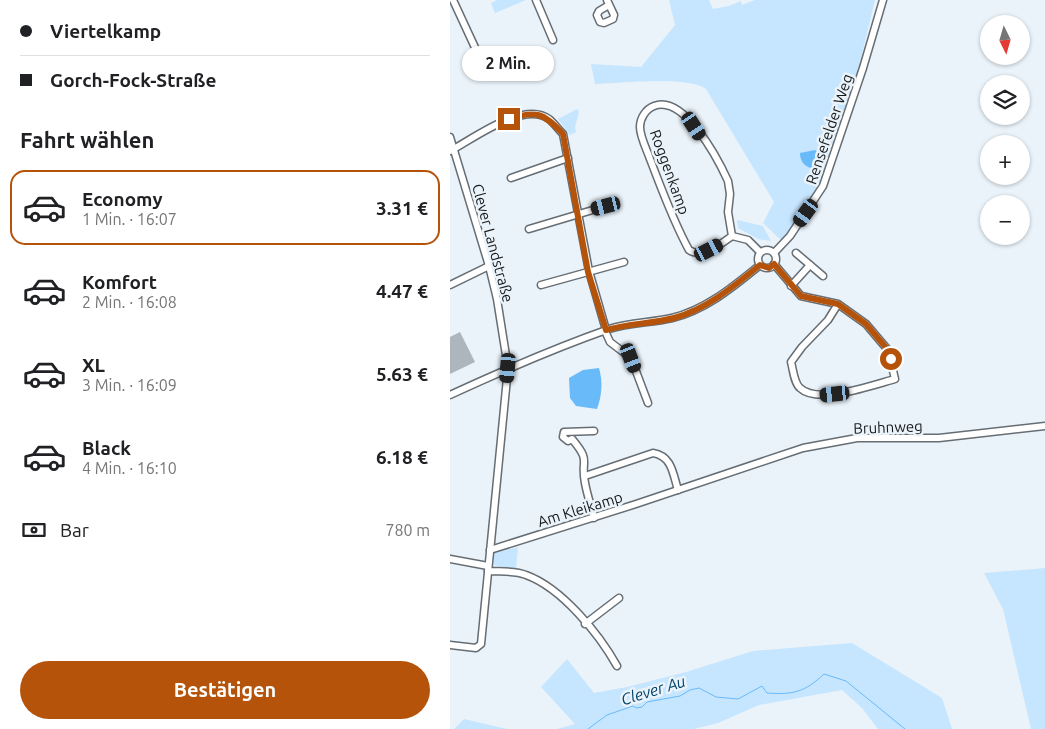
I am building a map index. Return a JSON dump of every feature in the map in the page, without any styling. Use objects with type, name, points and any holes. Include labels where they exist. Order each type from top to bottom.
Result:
[{"type":"street","points":[[453,0],[478,54]]},
{"type":"street","points":[[536,0],[554,40]]},
{"type":"street","name":"Rensefelder Weg","points":[[774,253],[790,236],[823,186],[864,68],[883,0]]},
{"type":"street","name":"Roggenkamp","points":[[658,104],[675,107],[688,117],[711,151],[728,181],[730,194],[728,212],[732,236],[701,253],[694,254],[689,250],[645,145],[640,126],[645,113],[651,107],[658,104]]},
{"type":"street","points":[[452,150],[509,119],[521,115],[537,115],[549,119],[563,134],[588,272],[605,331],[610,342],[631,358],[648,403]]},
{"type":"street","name":"Clever Landstraße","points":[[450,138],[452,150],[489,266],[497,300],[508,368],[481,644],[476,648],[450,645]]},
{"type":"street","points":[[511,178],[568,158]]},
{"type":"street","points":[[528,229],[606,206]]},
{"type":"street","points":[[732,236],[748,240],[760,252]]},
{"type":"street","points":[[769,250],[774,253],[776,257],[774,264],[769,268],[760,265],[757,258],[760,252],[769,250]]},
{"type":"street","points":[[796,253],[823,276]]},
{"type":"street","points":[[541,285],[624,262]]},
{"type":"street","points":[[774,264],[801,296],[808,299],[829,300],[838,304],[866,324],[888,350],[895,379],[825,394],[808,393],[798,385],[791,362],[792,357],[828,320],[838,304]]},
{"type":"street","points":[[450,395],[508,368],[605,331],[636,323],[659,321],[688,313],[727,292],[760,265]]},
{"type":"street","points":[[791,286],[810,265]]},
{"type":"street","points":[[450,285],[489,266]]},
{"type":"street","name":"Bruhnweg","points":[[678,490],[787,453],[856,438],[939,438],[1045,426]]},
{"type":"street","points":[[594,431],[576,430],[572,435],[585,458],[584,481],[594,518]]},
{"type":"street","points":[[584,476],[654,453],[661,454],[668,459],[678,490]]},
{"type":"street","name":"Am Kleikamp","points":[[490,550],[678,490]]},
{"type":"street","points":[[450,559],[526,574],[540,582],[567,603],[595,633],[617,666]]},
{"type":"street","points":[[585,624],[619,598]]},
{"type":"shaded area","points":[[497,0],[526,0],[495,13],[491,3]]},
{"type":"shaded area","points":[[669,0],[709,0],[713,9],[729,6],[741,1],[742,5],[755,0],[875,0],[841,141],[809,209],[783,242],[763,223],[774,202],[706,89],[698,85],[670,81],[595,84],[591,64],[641,67],[675,25]]},
{"type":"shaded area","points":[[577,109],[579,112],[575,127],[576,132],[570,135],[558,119]]},
{"type":"shaded area","points":[[737,220],[763,226],[771,241],[758,239],[738,228]]},
{"type":"shaded area","points":[[518,547],[516,569],[494,565],[494,553]]},
{"type":"shaded area","points":[[1045,568],[1045,729],[1031,729],[1003,609],[984,573]]},
{"type":"shaded area","points":[[852,643],[942,698],[952,729],[878,729],[862,708],[842,690],[759,705],[718,723],[694,729],[557,729],[575,724],[541,687],[567,659],[594,693],[686,672],[753,651]]},
{"type":"shaded area","points":[[464,719],[507,729],[454,729]]},
{"type":"water","points":[[815,150],[818,153],[814,169],[804,164],[800,153]]},
{"type":"water","points":[[599,368],[601,388],[597,409],[576,406],[570,398],[569,378],[583,370]]},
{"type":"building","points":[[460,332],[475,362],[450,374],[450,337]]},
{"type":"waterway","name":"Clever Au","points":[[588,729],[607,715],[633,706],[636,708],[642,707],[647,702],[680,696],[690,690],[699,688],[716,697],[738,699],[762,686],[767,693],[791,693],[811,685],[824,674],[846,681],[905,729]]},
{"type":"route","points":[[509,119],[521,115],[537,115],[549,119],[563,134],[588,272],[606,330],[623,325],[676,318],[727,292],[760,265],[769,268],[774,264],[801,296],[808,299],[829,300],[838,304],[866,324],[888,350],[891,359]]}]
